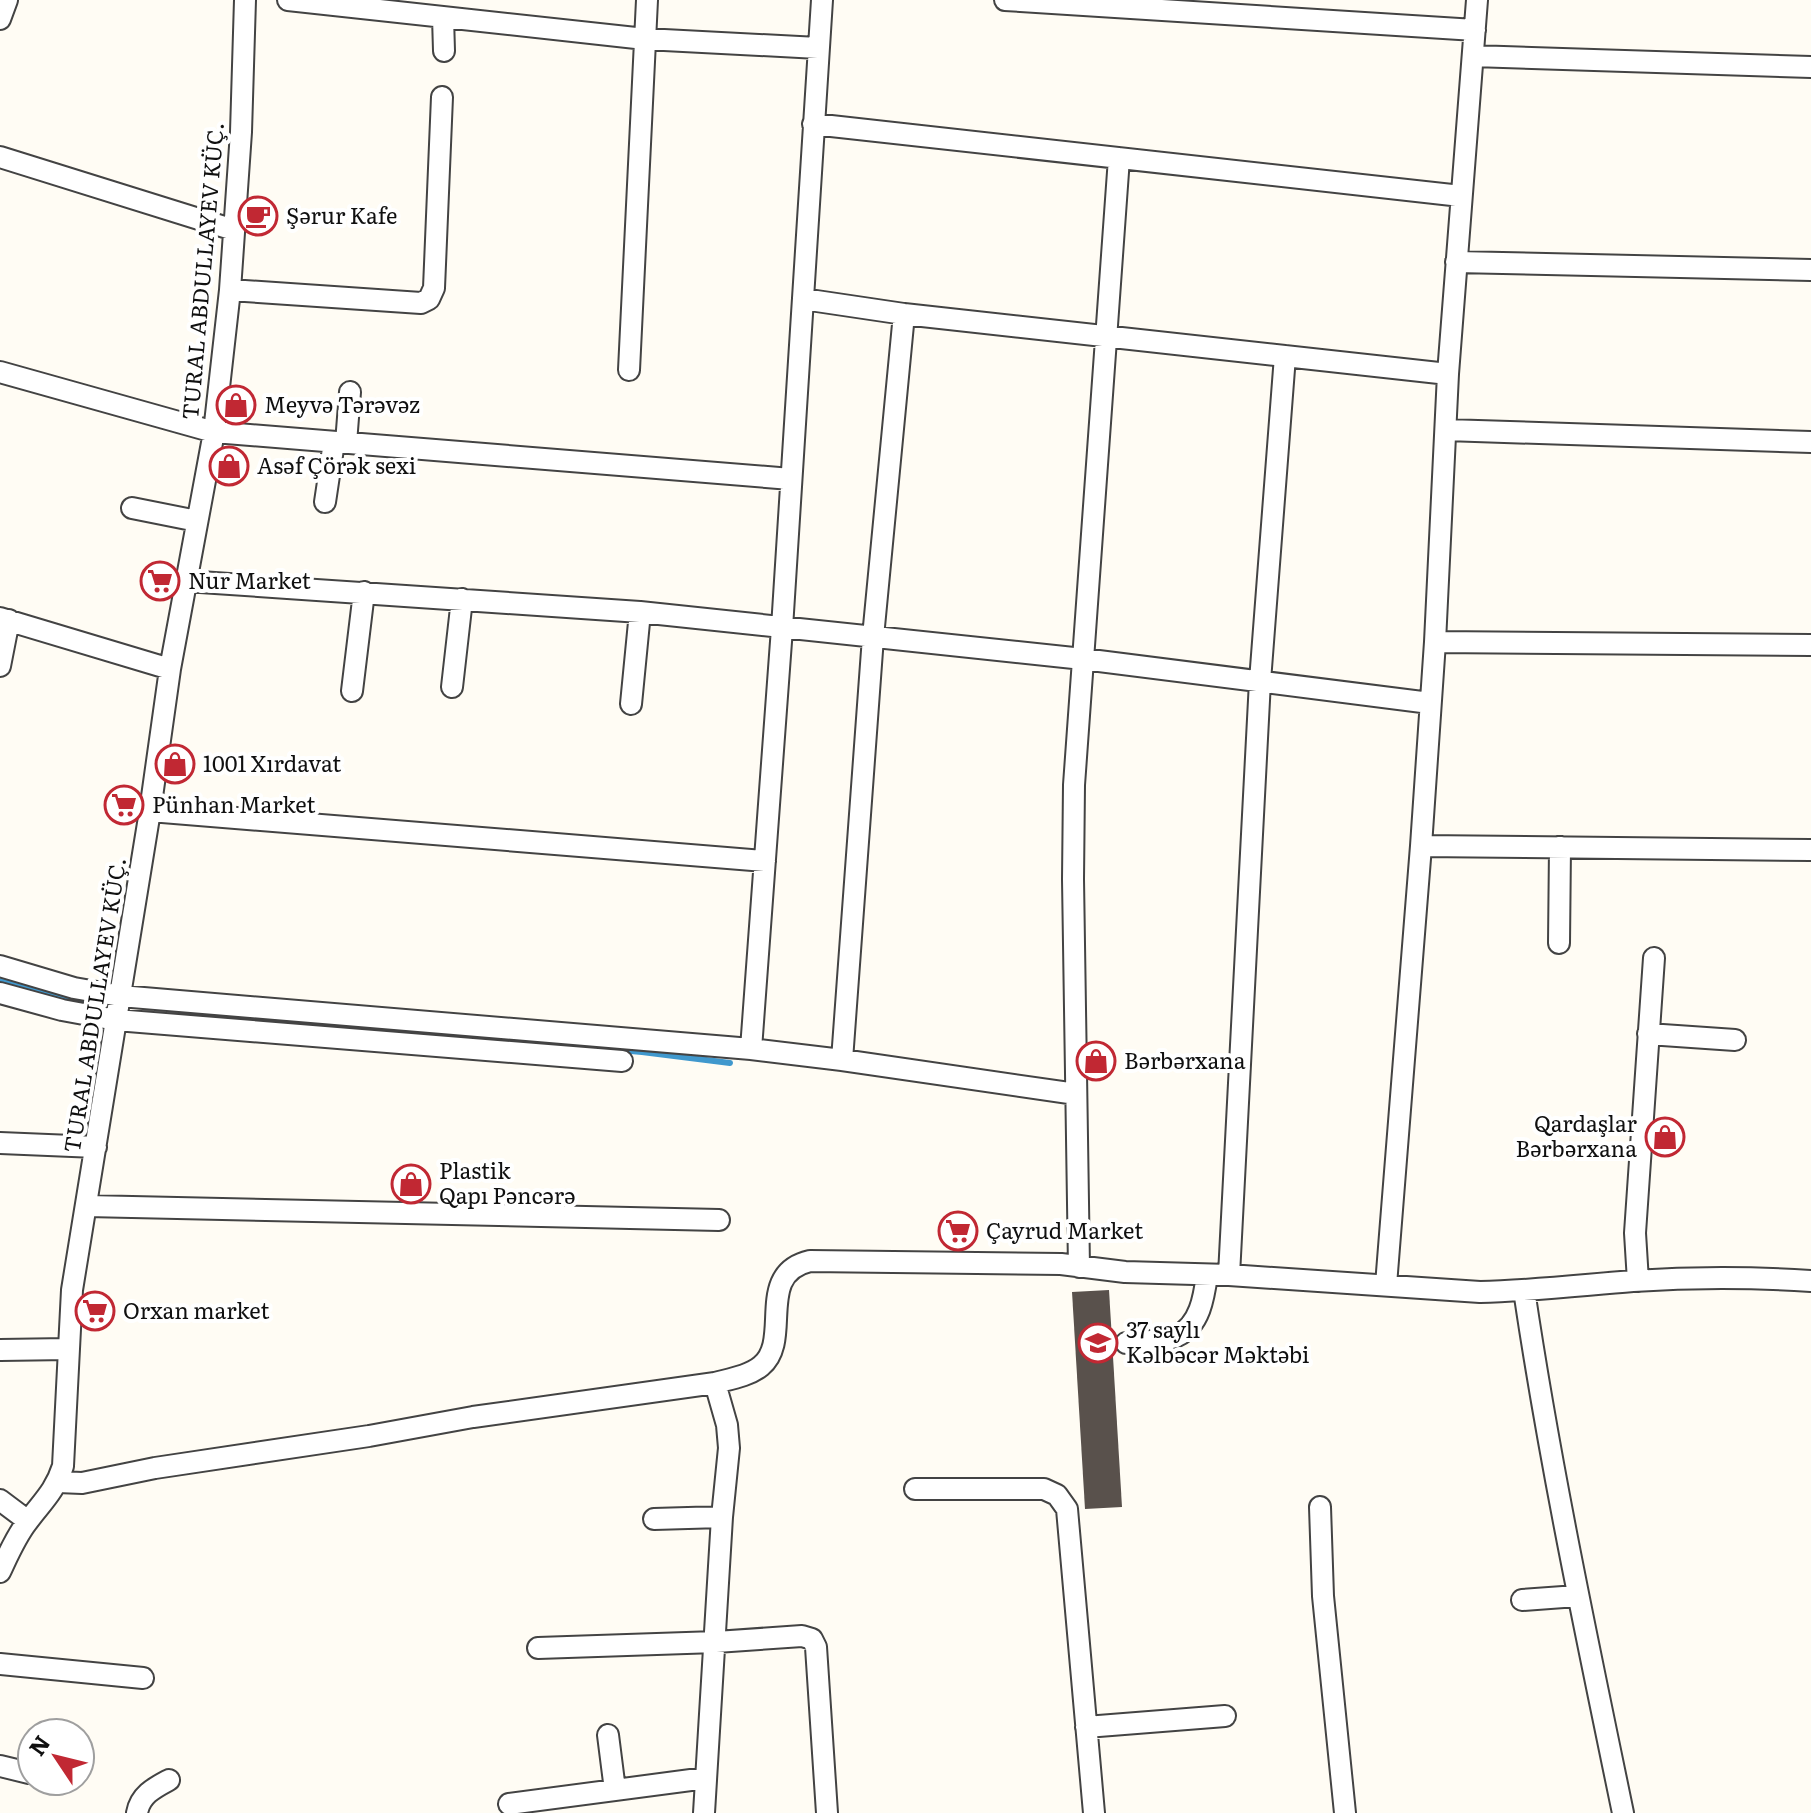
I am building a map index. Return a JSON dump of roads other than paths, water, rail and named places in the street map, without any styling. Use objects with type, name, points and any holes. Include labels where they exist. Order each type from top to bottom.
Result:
[{"type":"street","points":[[0,19],[7,0]]},
{"type":"street","name":"TURAL ABDULLAYEV KÜÇ.","points":[[0,1572],[28,1521],[58,1482],[63,1466],[72,1290],[170,669],[214,432],[230,290],[241,132],[245,0]]},
{"type":"street","points":[[288,0],[645,39],[818,48]]},
{"type":"street","points":[[629,370],[647,0]]},
{"type":"street","points":[[751,1049],[782,628],[822,0]]},
{"type":"street","points":[[1005,0],[1475,30]]},
{"type":"street","points":[[1386,1285],[1421,846],[1448,374],[1477,0]]},
{"type":"street","points":[[443,17],[444,51]]},
{"type":"street","points":[[1473,56],[1811,67]]},
{"type":"street","points":[[230,290],[421,303],[429,299],[434,288],[442,97]]},
{"type":"street","points":[[813,124],[1461,196]]},
{"type":"street","points":[[0,157],[234,230]]},
{"type":"street","points":[[1079,1267],[1074,785],[1119,158]]},
{"type":"street","points":[[1456,262],[1811,270]]},
{"type":"street","points":[[803,299],[904,314],[1448,374]]},
{"type":"street","points":[[842,1060],[873,637],[904,314]]},
{"type":"street","points":[[1229,1275],[1260,681],[1285,356]]},
{"type":"street","points":[[0,372],[214,432],[791,479]]},
{"type":"street","points":[[325,502],[350,392]]},
{"type":"street","points":[[1446,430],[1811,442]]},
{"type":"street","points":[[132,508],[197,521]]},
{"type":"street","points":[[185,581],[640,612],[1083,659],[1430,703]]},
{"type":"street","points":[[352,691],[364,592]]},
{"type":"street","points":[[452,687],[462,599]]},
{"type":"street","points":[[631,704],[640,612]]},
{"type":"street","points":[[0,666],[5,619],[170,669]]},
{"type":"street","points":[[1435,642],[1811,645]]},
{"type":"street","points":[[150,811],[765,861]]},
{"type":"street","points":[[1421,846],[1811,850]]},
{"type":"street","points":[[1559,943],[1560,847]]},
{"type":"street","points":[[1638,1281],[1635,1233],[1654,958]]},
{"type":"street","points":[[0,966],[74,988],[120,996],[751,1049],[1076,1094]]},
{"type":"street","points":[[0,993],[62,1010],[116,1020],[622,1061]]},
{"type":"street","points":[[1648,1034],[1735,1040]]},
{"type":"street","points":[[0,1143],[96,1147]]},
{"type":"street","points":[[87,1206],[719,1220]]},
{"type":"street","points":[[58,1482],[82,1483],[155,1468],[473,1417],[715,1383],[751,1373],[766,1361],[771,1352],[782,1281],[789,1269],[810,1261],[1061,1264],[1125,1272],[1229,1275],[1480,1292],[1638,1281],[1750,1278],[1811,1281]]},
{"type":"street","points":[[1126,1343],[1176,1337],[1188,1328],[1204,1301],[1207,1275]]},
{"type":"street","points":[[1524,1290],[1541,1404],[1577,1596],[1623,1813]]},
{"type":"street","points":[[0,1350],[68,1349]]},
{"type":"street","points":[[704,1813],[729,1448],[727,1425],[715,1383]]},
{"type":"street","points":[[915,1489],[1044,1489],[1057,1495],[1067,1509],[1094,1813]]},
{"type":"street","points":[[0,1500],[28,1521]]},
{"type":"street","points":[[1320,1507],[1323,1596],[1345,1813]]},
{"type":"street","points":[[654,1519],[722,1517]]},
{"type":"street","points":[[1522,1600],[1577,1596]]},
{"type":"street","points":[[538,1648],[802,1636],[812,1639],[816,1647],[827,1813]]},
{"type":"street","points":[[0,1664],[143,1678]]},
{"type":"street","points":[[1086,1727],[1225,1716]]},
{"type":"street","points":[[608,1735],[615,1790]]},
{"type":"street","points":[[509,1804],[706,1778]]},
{"type":"street","points":[[137,1813],[147,1792],[169,1780]]},
{"type":"waterway","points":[[0,979],[101,1006]]},
{"type":"waterway","points":[[191,1012],[642,1052],[730,1063]]},
{"type":"place","name":"Şərur Kafe","points":[[258,216]]},
{"type":"place","name":"Meyvə Tərəvəz","points":[[236,405]]},
{"type":"place","name":"Asəf Çörək sexi","points":[[229,466]]},
{"type":"place","name":"Nur Market","points":[[160,581]]},
{"type":"place","name":"1001 Xırdavat","points":[[175,764]]},
{"type":"place","name":"Pünhan Market","points":[[124,805]]},
{"type":"place","name":"Bərbərxana","points":[[1096,1061]]},
{"type":"place","name":"Qardaşlar Bərbərxana","points":[[1665,1137]]},
{"type":"place","name":"Plastik Qapı Pəncərə","points":[[411,1184]]},
{"type":"place","name":"Çayrud Market","points":[[958,1231]]},
{"type":"place","name":"Orxan market","points":[[95,1311]]},
{"type":"place","name":"37 saylı Kəlbəcər Məktəbi","points":[[1098,1343]]}]
